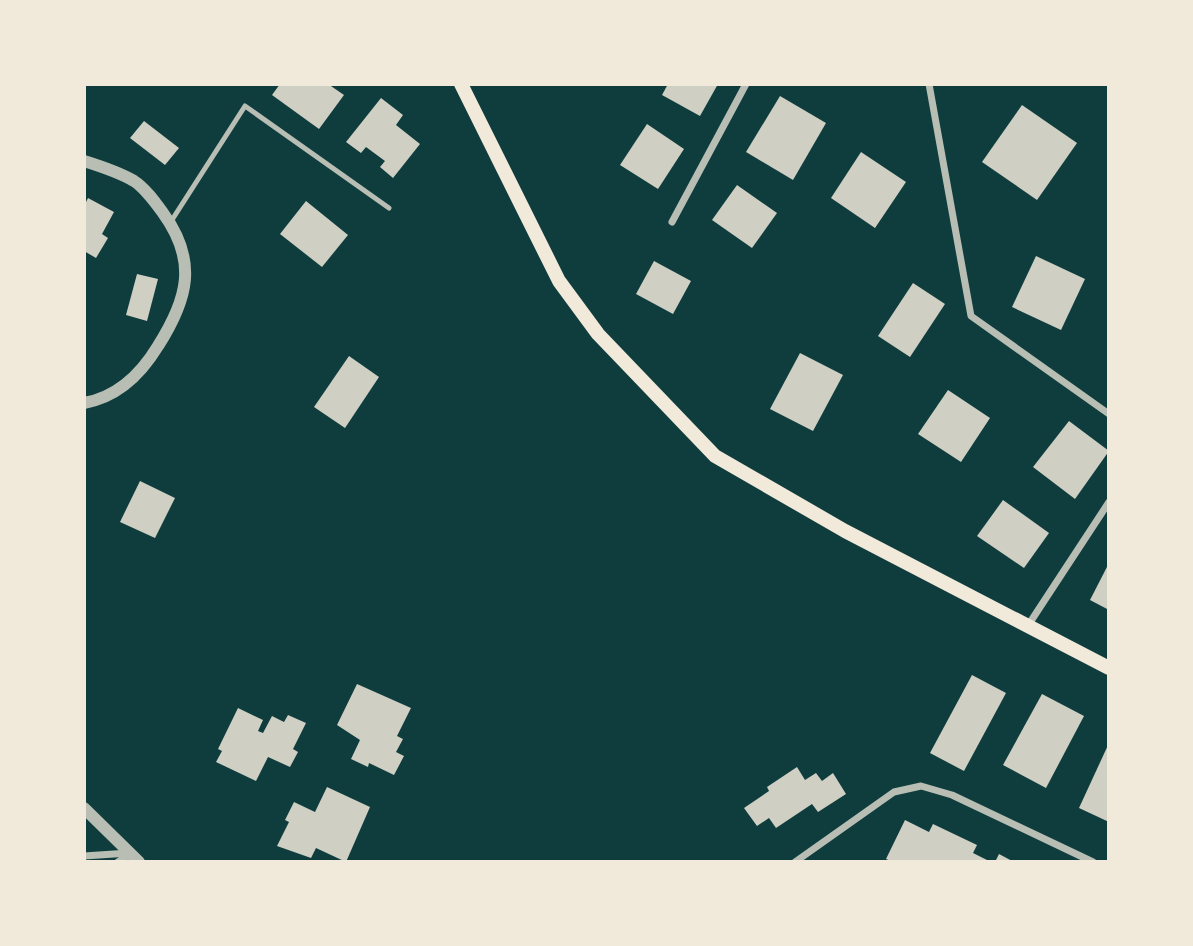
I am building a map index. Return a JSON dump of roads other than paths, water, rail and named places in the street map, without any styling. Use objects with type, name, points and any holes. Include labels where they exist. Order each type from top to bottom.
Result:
[{"type":"main road","points":[[461,84],[559,281],[597,334],[715,456],[845,531],[1029,624],[1109,668]]},
{"type":"street","points":[[672,222],[746,84]]},
{"type":"street","points":[[929,84],[971,316],[1109,414]]},
{"type":"street","points":[[84,160],[135,182],[170,223],[184,251],[187,274],[181,303],[169,330],[149,361],[133,380],[112,394],[84,403]]},
{"type":"street","points":[[1029,624],[1109,502]]},
{"type":"street","points":[[795,862],[894,792],[921,786],[952,795],[1093,862]]},
{"type":"street","points":[[84,808],[134,858]]},
{"type":"street","points":[[84,856],[134,858]]},
{"type":"street","points":[[118,862],[134,858]]},
{"type":"lane","points":[[170,223],[245,106],[390,208]]}]
